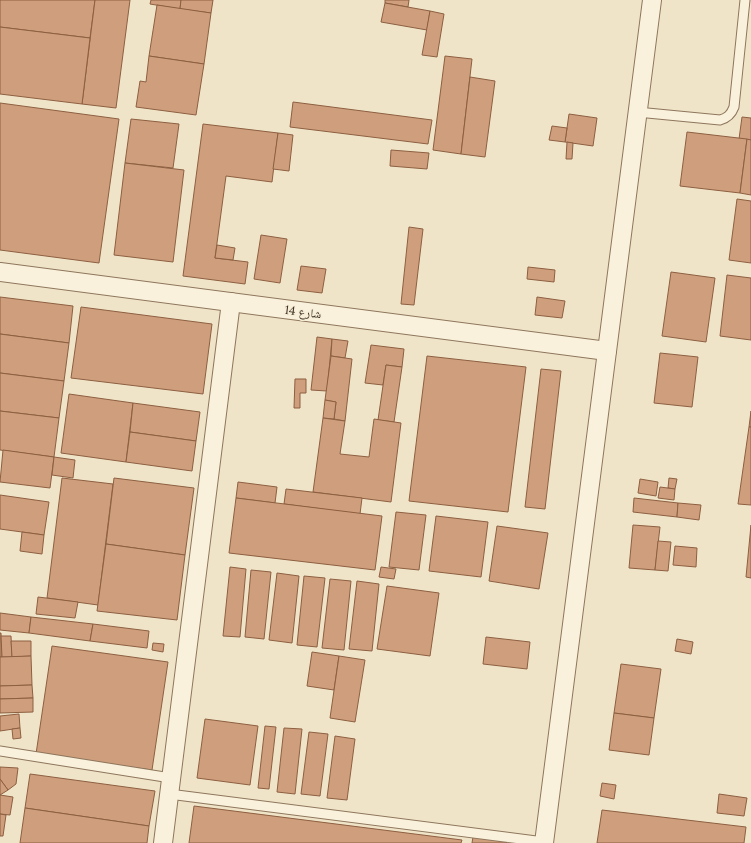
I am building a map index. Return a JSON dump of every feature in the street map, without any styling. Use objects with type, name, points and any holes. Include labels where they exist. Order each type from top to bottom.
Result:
[{"type":"street","points":[[544,843],[652,0]]},
{"type":"street","name":"شارع 14","points":[[0,272],[607,351]]},
{"type":"street","points":[[163,843],[231,302]]},
{"type":"lane","points":[[637,112],[720,120],[725,119],[730,115],[734,107],[745,0]]},
{"type":"lane","points":[[0,751],[170,786],[544,843]]},
{"type":"building","points":[[0,0],[95,0],[90,38],[0,27]]},
{"type":"building","points":[[95,0],[130,0],[116,108],[82,104]]},
{"type":"building","points":[[151,0],[181,0],[180,9],[150,4]]},
{"type":"building","points":[[181,0],[213,0],[211,13],[180,9]]},
{"type":"building","points":[[385,0],[409,0],[408,7],[385,3]]},
{"type":"building","points":[[385,3],[430,11],[427,30],[381,22]]},
{"type":"building","points":[[157,5],[211,13],[204,64],[149,56]]},
{"type":"building","points":[[430,11],[444,14],[437,57],[422,55]]},
{"type":"building","points":[[0,27],[90,38],[82,104],[0,94]]},
{"type":"building","points":[[149,56],[204,64],[196,115],[136,107],[140,81],[146,82]]},
{"type":"building","points":[[445,56],[472,59],[461,154],[433,150]]},
{"type":"building","points":[[470,77],[495,81],[485,157],[461,154]]},
{"type":"building","points":[[293,102],[432,120],[428,144],[290,127]]},
{"type":"building","points":[[0,103],[119,119],[99,263],[0,250]]},
{"type":"building","points":[[569,114],[597,118],[593,146],[565,142]]},
{"type":"building","points":[[742,117],[751,118],[751,140],[739,139]]},
{"type":"building","points":[[131,119],[179,124],[173,168],[125,163]]},
{"type":"building","points":[[203,124],[278,133],[272,182],[226,176],[215,258],[248,262],[245,284],[183,276]]},
{"type":"building","points":[[552,126],[567,128],[565,142],[549,140]]},
{"type":"building","points":[[687,132],[747,139],[740,193],[680,186]]},
{"type":"building","points":[[278,133],[293,135],[289,171],[273,169]]},
{"type":"building","points":[[747,139],[751,140],[751,195],[740,193]]},
{"type":"building","points":[[567,142],[573,143],[572,159],[566,159]]},
{"type":"building","points":[[391,150],[429,153],[427,169],[390,166]]},
{"type":"building","points":[[125,163],[184,170],[173,262],[114,255]]},
{"type":"building","points":[[737,199],[751,201],[751,263],[729,260]]},
{"type":"building","points":[[409,227],[423,229],[414,305],[401,304]]},
{"type":"building","points":[[261,235],[287,239],[280,283],[254,279]]},
{"type":"building","points":[[217,245],[235,248],[233,260],[215,258]]},
{"type":"building","points":[[301,266],[326,269],[322,293],[297,290]]},
{"type":"building","points":[[528,267],[555,270],[554,282],[527,279]]},
{"type":"building","points":[[671,272],[715,278],[706,342],[662,336]]},
{"type":"building","points":[[727,275],[751,278],[751,340],[720,336]]},
{"type":"building","points":[[0,297],[73,306],[69,343],[0,334]]},
{"type":"building","points":[[537,297],[565,301],[562,318],[535,315]]},
{"type":"building","points":[[81,307],[212,324],[203,394],[71,378]]},
{"type":"building","points":[[0,334],[69,343],[64,381],[0,373]]},
{"type":"building","points":[[317,337],[332,339],[327,391],[311,390]]},
{"type":"building","points":[[332,339],[348,341],[345,358],[331,356]]},
{"type":"building","points":[[371,345],[404,349],[402,367],[386,365],[383,385],[365,383]]},
{"type":"building","points":[[660,353],[698,357],[692,407],[654,403]]},
{"type":"building","points":[[331,356],[352,359],[345,421],[334,419],[336,402],[325,400]]},
{"type":"building","points":[[427,356],[526,367],[508,512],[409,501]]},
{"type":"building","points":[[386,365],[402,367],[394,422],[378,420]]},
{"type":"building","points":[[541,369],[561,371],[545,509],[525,507]]},
{"type":"building","points":[[0,373],[64,381],[59,418],[0,411]]},
{"type":"building","points":[[295,379],[306,379],[306,393],[300,393],[300,408],[294,408]]},
{"type":"building","points":[[69,394],[133,403],[126,462],[61,453]]},
{"type":"building","points":[[325,400],[336,402],[334,419],[323,418]]},
{"type":"building","points":[[133,403],[200,412],[196,441],[130,432]]},
{"type":"building","points":[[0,411],[59,418],[54,457],[0,450]]},
{"type":"building","points":[[751,411],[751,427],[749,427]]},
{"type":"building","points":[[323,418],[345,421],[340,454],[369,457],[374,419],[401,423],[391,502],[313,492]]},
{"type":"building","points":[[749,427],[751,427],[751,505],[738,504]]},
{"type":"building","points":[[130,432],[196,441],[192,471],[126,462]]},
{"type":"building","points":[[3,450],[54,457],[50,488],[0,482]]},
{"type":"building","points":[[54,457],[75,460],[73,478],[52,475]]},
{"type":"building","points":[[62,478],[113,484],[98,605],[47,598]]},
{"type":"building","points":[[114,478],[194,488],[185,555],[106,544]]},
{"type":"building","points":[[669,478],[677,479],[675,489],[668,488]]},
{"type":"building","points":[[640,479],[658,482],[656,496],[638,493]]},
{"type":"building","points":[[238,482],[277,487],[275,503],[236,498]]},
{"type":"building","points":[[660,487],[675,489],[674,500],[658,498]]},
{"type":"building","points":[[286,489],[362,498],[360,514],[284,504]]},
{"type":"building","points":[[0,495],[49,502],[44,535],[0,529]]},
{"type":"building","points":[[236,498],[382,516],[375,570],[229,553]]},
{"type":"building","points":[[634,498],[678,503],[677,517],[633,512]]},
{"type":"building","points":[[678,503],[701,505],[699,520],[677,517]]},
{"type":"building","points":[[396,512],[426,515],[419,570],[389,567]]},
{"type":"building","points":[[436,516],[488,522],[481,577],[429,571]]},
{"type":"building","points":[[633,525],[660,527],[655,570],[629,568]]},
{"type":"building","points":[[751,525],[751,578],[746,577]]},
{"type":"building","points":[[497,526],[548,533],[539,589],[489,581]]},
{"type":"building","points":[[22,532],[44,535],[42,554],[20,551]]},
{"type":"building","points":[[658,541],[671,542],[668,571],[655,570]]},
{"type":"building","points":[[106,544],[185,555],[177,620],[97,611]]},
{"type":"building","points":[[675,546],[697,548],[696,567],[673,565]]},
{"type":"building","points":[[230,567],[246,569],[240,637],[223,636]]},
{"type":"building","points":[[381,567],[396,569],[394,579],[379,577]]},
{"type":"building","points":[[251,570],[271,572],[264,639],[245,637]]},
{"type":"building","points":[[277,573],[299,576],[292,643],[269,640]]},
{"type":"building","points":[[304,576],[325,578],[317,647],[297,645]]},
{"type":"building","points":[[330,579],[351,581],[344,650],[322,648]]},
{"type":"building","points":[[357,581],[379,584],[372,651],[349,649]]},
{"type":"building","points":[[387,586],[439,593],[430,656],[377,649]]},
{"type":"building","points":[[38,597],[78,602],[75,618],[36,614]]},
{"type":"building","points":[[0,613],[31,617],[29,633],[0,630]]},
{"type":"building","points":[[31,617],[93,624],[90,641],[29,633]]},
{"type":"building","points":[[93,624],[149,631],[147,648],[90,641]]},
{"type":"building","points":[[1,633],[2,657],[0,657]]},
{"type":"building","points":[[1,636],[11,636],[12,657],[2,657]]},
{"type":"building","points":[[486,637],[530,642],[527,669],[483,664]]},
{"type":"building","points":[[677,639],[693,642],[691,654],[675,651]]},
{"type":"building","points":[[11,641],[31,641],[31,656],[12,657]]},
{"type":"building","points":[[153,643],[164,644],[163,652],[152,650]]},
{"type":"building","points":[[52,646],[168,662],[152,770],[36,754]]},
{"type":"building","points":[[312,652],[339,656],[334,690],[307,686]]},
{"type":"building","points":[[31,656],[32,685],[0,686],[0,657]]},
{"type":"building","points":[[339,656],[365,660],[355,722],[330,718]]},
{"type":"building","points":[[621,664],[661,669],[654,718],[614,713]]},
{"type":"building","points":[[32,685],[33,698],[0,699],[0,686]]},
{"type":"building","points":[[33,698],[33,712],[0,713],[0,699]]},
{"type":"building","points":[[614,713],[654,718],[649,755],[609,750]]},
{"type":"building","points":[[19,714],[20,728],[0,731],[0,716]]},
{"type":"building","points":[[205,719],[258,726],[250,785],[197,778]]},
{"type":"building","points":[[265,726],[276,727],[269,789],[258,788]]},
{"type":"building","points":[[20,728],[21,738],[13,739],[12,729]]},
{"type":"building","points":[[284,728],[302,729],[295,794],[277,792]]},
{"type":"building","points":[[309,732],[328,734],[320,796],[301,794]]},
{"type":"building","points":[[335,736],[355,739],[347,800],[327,798]]},
{"type":"building","points":[[0,767],[18,768],[16,784],[8,790],[0,779]]},
{"type":"building","points":[[30,774],[155,791],[149,826],[25,808]]},
{"type":"building","points":[[0,779],[8,790],[0,795]]},
{"type":"building","points":[[602,783],[616,785],[614,799],[600,796]]},
{"type":"building","points":[[719,794],[747,798],[744,816],[717,813]]},
{"type":"building","points":[[0,795],[13,797],[10,815],[0,814]]},
{"type":"building","points":[[194,806],[462,840],[461,843],[189,843]]},
{"type":"building","points":[[25,808],[149,826],[147,843],[20,843]]},
{"type":"building","points":[[602,810],[746,827],[744,843],[597,843]]},
{"type":"building","points":[[0,814],[6,815],[3,836],[0,836]]},
{"type":"building","points":[[473,837],[507,842],[472,843]]}]
